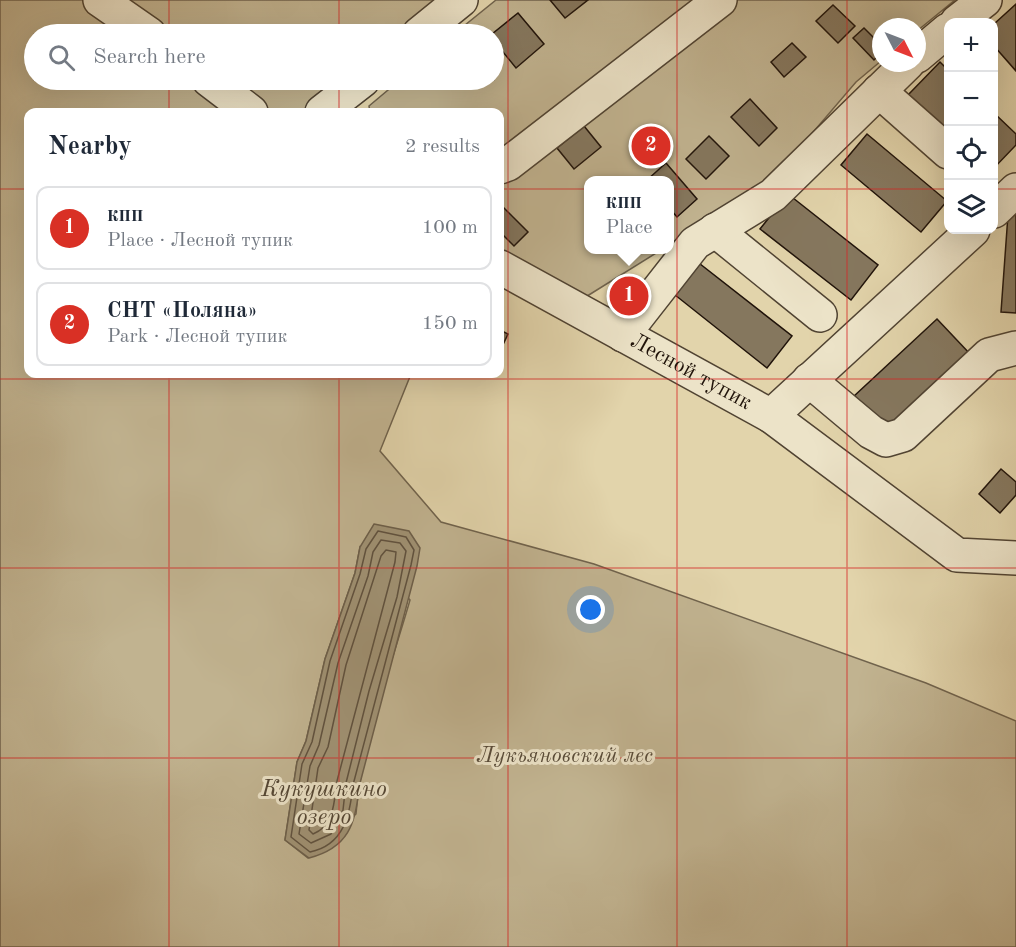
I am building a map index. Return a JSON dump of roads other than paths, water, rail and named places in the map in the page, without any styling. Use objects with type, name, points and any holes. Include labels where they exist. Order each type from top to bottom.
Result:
[{"type":"street","points":[[100,0],[135,24]]},
{"type":"street","points":[[431,24],[461,0]]},
{"type":"street","points":[[504,166],[720,0]]},
{"type":"street","points":[[962,18],[985,0]]},
{"type":"street","points":[[926,48],[944,33]]},
{"type":"street","points":[[623,335],[694,243],[773,195],[899,72]]},
{"type":"street","points":[[223,90],[246,108]]},
{"type":"street","points":[[327,108],[350,90]]},
{"type":"street","points":[[879,91],[944,148]]},
{"type":"street","points":[[998,206],[1016,190]]},
{"type":"street","points":[[715,230],[820,315]]},
{"type":"street","points":[[779,421],[809,380],[969,234]]},
{"type":"street","name":"Лесной тупик","points":[[504,269],[779,421],[957,555],[1016,558]]},
{"type":"street","points":[[809,380],[871,432],[886,440],[903,435],[989,355],[1016,348]]},
{"type":"water","name":"Кукушкино озеро","points":[[374,524],[409,531],[420,548],[417,566],[359,787],[352,823],[348,833],[333,848],[309,858],[285,840],[297,762],[306,741],[325,659],[355,573],[360,547]]},
{"type":"place","name":"СНТ «Поляна»","points":[[651,146]]},
{"type":"place","name":"кпп","points":[[629,296]]},
{"type":"park label","name":"Лукьяновский лес","points":[[565,756]]}]
